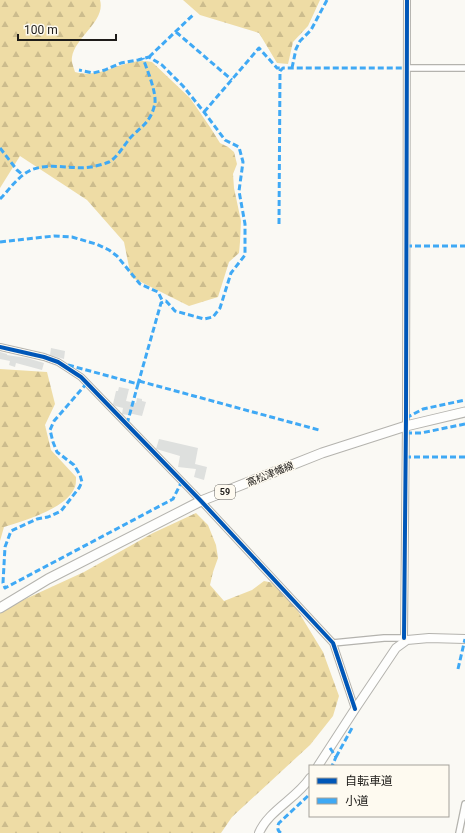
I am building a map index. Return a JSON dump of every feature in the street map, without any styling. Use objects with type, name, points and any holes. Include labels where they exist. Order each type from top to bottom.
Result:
[{"type":"main road","name":"高松津幡線","points":[[0,608],[48,579],[201,501],[322,453],[406,426],[465,412]]},
{"type":"street","points":[[319,765],[396,648],[406,639],[407,0]]},
{"type":"street","points":[[407,68],[465,68]]},
{"type":"street","points":[[0,347],[44,357],[58,362],[81,377],[201,501],[334,643],[355,708]]},
{"type":"street","points":[[334,643],[384,638],[465,639]]},
{"type":"street","points":[[259,833],[261,828],[273,814],[309,779]]},
{"type":"street","points":[[459,833],[465,804]]},
{"type":"green space","points":[[0,0],[100,0],[101,8],[99,15],[74,50],[72,63],[75,72],[85,74],[95,73],[132,62],[152,62],[190,98],[220,143],[234,152],[237,164],[233,174],[234,188],[241,221],[239,253],[229,262],[218,297],[189,306],[131,277],[124,242],[87,200],[20,156],[0,188]]},
{"type":"green space","points":[[183,0],[320,0],[308,26],[293,42],[288,64],[277,63],[259,33],[200,15]]},
{"type":"green space","points":[[0,369],[47,372],[55,404],[45,425],[51,450],[76,477],[76,485],[69,496],[62,503],[43,513],[4,527],[0,541]]},
{"type":"green space","points":[[196,513],[208,525],[216,545],[218,558],[210,585],[224,601],[252,590],[264,581],[274,583],[293,603],[323,652],[339,696],[333,716],[310,745],[232,817],[221,833],[0,833],[0,612],[84,572],[153,533]]},
{"type":"building","points":[[51,348],[65,351],[64,359],[50,355]]},
{"type":"building","points":[[0,352],[7,355],[27,358],[44,363],[42,370],[16,363],[15,367],[9,365],[10,361],[0,359]]},
{"type":"building","points":[[119,387],[129,389],[126,401],[136,403],[137,398],[146,402],[142,416],[128,413],[128,415],[122,414],[123,408],[113,404],[116,391],[118,391]]},
{"type":"building","points":[[159,439],[198,448],[195,464],[207,467],[204,480],[194,477],[196,469],[178,467],[180,456],[156,449]]},
{"type":"marked path","points":[[292,68],[296,49],[300,41],[311,30],[327,0]]},
{"type":"marked path","points":[[149,57],[194,14]]},
{"type":"marked path","points":[[176,32],[232,80]]},
{"type":"marked path","points":[[204,112],[259,48],[277,68],[283,68]]},
{"type":"marked path","points":[[68,365],[138,384],[161,303],[166,301],[175,311],[204,319],[213,317],[220,308],[231,273],[245,255],[245,224],[239,191],[243,162],[239,147],[225,140],[183,86],[162,65],[149,57],[121,63],[105,70],[93,73],[79,70]]},
{"type":"marked path","points":[[0,199],[18,179],[31,170],[54,166],[76,168],[91,167],[109,162],[115,157],[151,116],[154,107],[154,92],[143,58]]},
{"type":"marked path","points":[[279,224],[280,71],[283,68],[407,68]]},
{"type":"marked path","points":[[0,148],[17,170],[23,175]]},
{"type":"marked path","points":[[0,242],[54,236],[72,237],[96,244],[109,250],[117,256],[140,284],[158,292],[163,302]]},
{"type":"marked path","points":[[406,246],[465,246]]},
{"type":"marked path","points":[[139,381],[319,430]]},
{"type":"marked path","points":[[87,383],[54,421],[50,430],[57,452],[74,465],[82,482],[61,511],[48,517],[37,519],[11,531],[5,547],[3,583],[5,588],[173,499],[182,481]]},
{"type":"marked path","points":[[127,424],[138,384]]},
{"type":"marked path","points":[[406,418],[423,409],[465,400]]},
{"type":"marked path","points":[[406,433],[421,433],[465,424]]},
{"type":"marked path","points":[[405,457],[465,457]]},
{"type":"marked path","points":[[458,669],[465,639]]},
{"type":"marked path","points":[[336,757],[352,728]]},
{"type":"marked path","points":[[330,748],[336,757],[332,765]]},
{"type":"marked path","points":[[281,833],[278,828],[279,823],[309,795]]},
{"type":"cycle path","points":[[404,638],[407,0]]},
{"type":"cycle path","points":[[0,347],[44,357],[58,362],[81,377],[201,501],[333,643],[355,709]]}]
